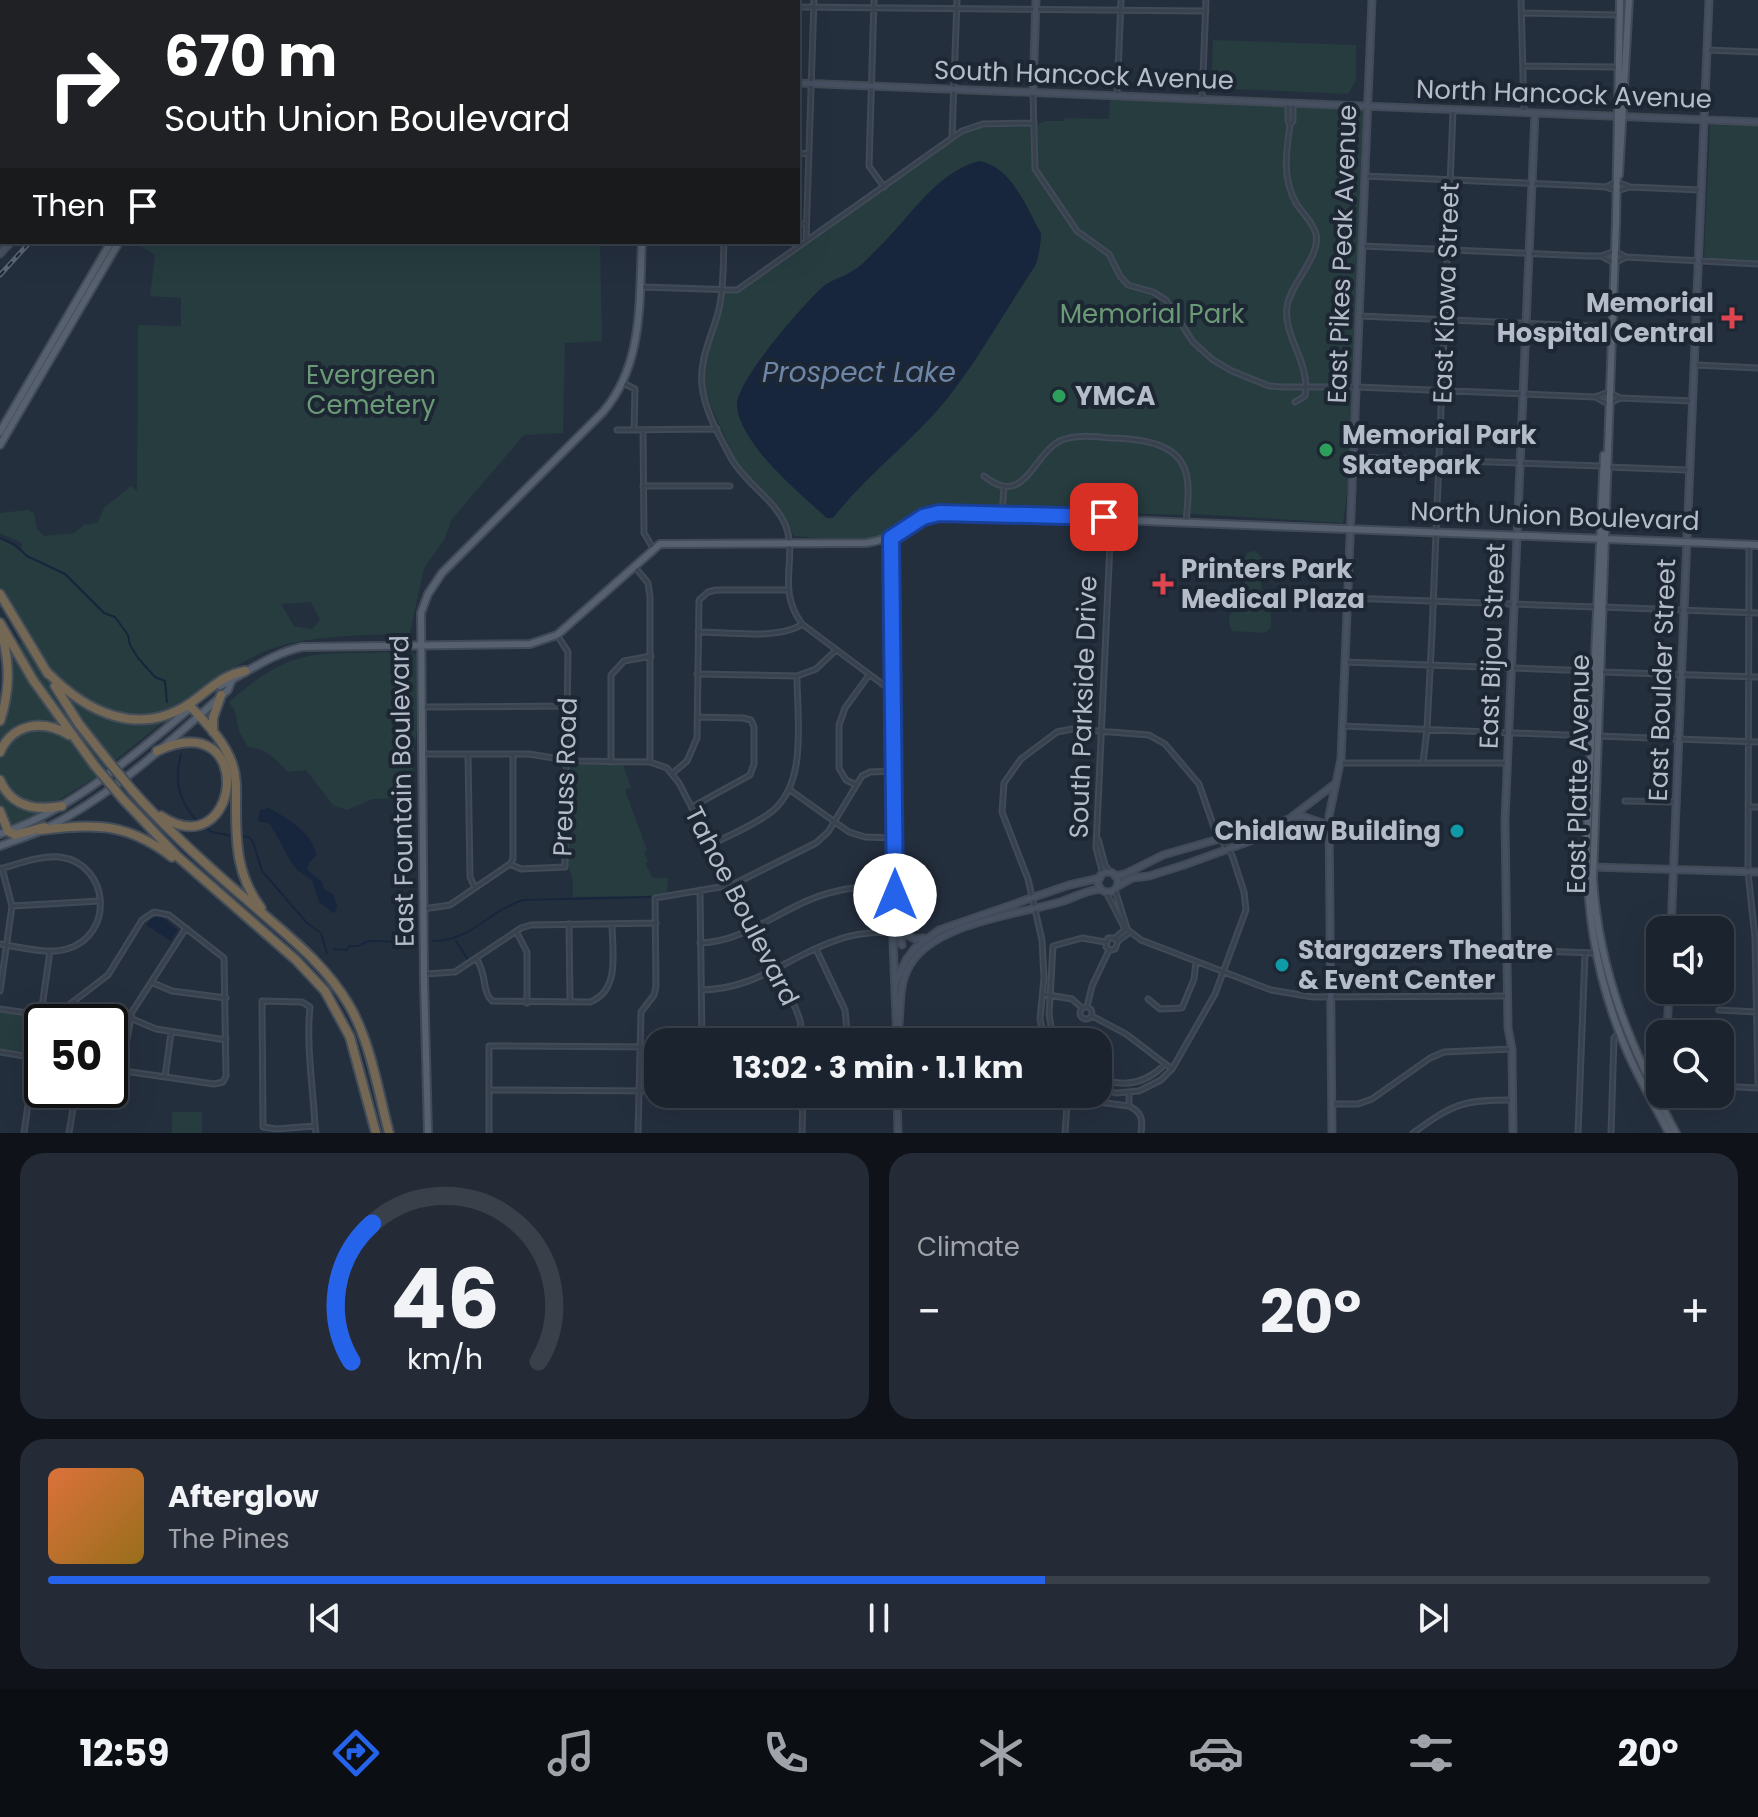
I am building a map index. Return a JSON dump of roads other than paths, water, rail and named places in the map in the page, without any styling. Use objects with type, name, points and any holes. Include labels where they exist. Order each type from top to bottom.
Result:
[{"type":"highway","points":[[0,594],[79,724],[132,790],[169,830],[317,962],[349,1005],[367,1051],[389,1133]]},
{"type":"highway","points":[[0,624],[9,675],[7,699],[0,721]]},
{"type":"highway","points":[[0,624],[33,680],[75,740],[122,798],[177,856],[296,960],[325,991],[345,1025],[355,1050],[376,1133]]},
{"type":"highway","points":[[47,672],[71,696],[92,709],[135,719],[181,708],[230,673],[245,671]]},
{"type":"highway","points":[[213,732],[213,718],[221,695]]},
{"type":"highway","points":[[191,707],[226,750],[235,777],[238,861],[247,885],[271,921]]},
{"type":"highway","points":[[0,752],[11,736],[33,725],[52,726],[75,740]]},
{"type":"highway","points":[[145,804],[174,823],[198,824],[211,818],[227,795],[225,767],[215,752],[200,744],[184,741],[157,751]]},
{"type":"highway","points":[[0,780],[8,794],[21,804],[40,808],[62,806]]},
{"type":"highway","points":[[0,811],[4,833],[15,835],[52,825]]},
{"type":"highway","points":[[41,830],[96,825],[142,837],[173,858],[296,960]]},
{"type":"main road","points":[[1033,93],[1036,0]]},
{"type":"main road","name":"East Pikes Peak Avenue","points":[[1332,1133],[1327,824],[1340,763],[1372,0]]},
{"type":"main road","name":"East Platte Avenue","points":[[1620,0],[1617,67],[1620,118]]},
{"type":"main road","name":"East Platte Avenue","points":[[1629,0],[1617,182],[1594,736],[1590,912],[1619,1031],[1666,1133]]},
{"type":"main road","name":"East Boulder Street","points":[[1672,916],[1709,0]]},
{"type":"main road","name":"South Hancock Avenue","points":[[800,83],[1368,106]]},
{"type":"main road","name":"North Hancock Avenue","points":[[1368,106],[1758,122]]},
{"type":"main road","name":"East Bijou Street","points":[[1513,1133],[1512,1049],[1507,996],[1505,820],[1535,113]]},
{"type":"main road","points":[[0,432],[110,244]]},
{"type":"main road","points":[[0,445],[118,244]]},
{"type":"main road","name":"East Fountain Boulevard","points":[[428,1133],[420,645],[423,606],[436,581],[603,412],[623,383],[635,345],[642,244]]},
{"type":"main road","name":"North Union Boulevard","points":[[891,538],[933,514],[1002,514],[1758,545]]},
{"type":"main road","points":[[0,846],[52,825],[91,803],[157,751],[221,695],[231,682],[267,658],[302,647],[530,644],[557,635],[653,548],[671,543],[866,543],[891,538],[896,1028]]},
{"type":"main road","points":[[4,833],[62,806],[97,783],[222,683],[231,682]]},
{"type":"main road","points":[[1289,819],[1337,782]]},
{"type":"main road","points":[[895,895],[901,930],[915,939],[925,938],[948,926],[1101,876],[1125,874],[1163,855],[1211,842],[1218,836],[1302,816],[1327,824]]},
{"type":"main road","points":[[898,1028],[902,986],[914,955],[947,934],[1116,888],[1132,878],[1153,875],[1278,832],[1327,824]]},
{"type":"main road","points":[[1590,867],[1758,872]]},
{"type":"main road","points":[[1113,874],[1116,888]]},
{"type":"main road","name":"South Parkside Drive","points":[[1101,876],[1104,890]]},
{"type":"main road","points":[[897,910],[902,945]]},
{"type":"main road","points":[[893,934],[914,955]]},
{"type":"main road","points":[[894,993],[900,970],[925,938]]},
{"type":"main road","name":"East Platte Avenue","points":[[1599,952],[1631,1043],[1646,1069]]},
{"type":"main road","points":[[1609,1000],[1616,1016],[1621,1017]]},
{"type":"main road","points":[[1619,1031],[1631,1043]]},
{"type":"main road","points":[[897,1108],[898,1133]]},
{"type":"main road","points":[[1664,1110],[1664,1123]]},
{"type":"main road","name":"East Platte Avenue","points":[[1664,1110],[1676,1133]]},
{"type":"street","points":[[806,242],[814,0]]},
{"type":"street","points":[[874,0],[869,166],[885,187]]},
{"type":"street","points":[[952,138],[957,0]]},
{"type":"street","points":[[1117,97],[1121,0]]},
{"type":"street","points":[[1202,100],[1206,0]]},
{"type":"street","points":[[1521,0],[1524,113]]},
{"type":"street","points":[[800,7],[1206,11]]},
{"type":"street","points":[[1522,13],[1628,15]]},
{"type":"street","points":[[1707,50],[1758,52]]},
{"type":"street","points":[[1523,66],[1626,68]]},
{"type":"street","points":[[1033,93],[1034,161],[1038,174],[1077,231],[1109,254],[1128,285],[1153,292],[1166,300],[1193,342],[1213,360],[1249,379],[1269,386],[1595,397],[1609,392],[1620,398],[1693,401]]},
{"type":"street","points":[[1290,104],[1293,121],[1290,125],[1286,179],[1292,196],[1316,236],[1315,248],[1291,293],[1286,313],[1288,328],[1302,359],[1306,387],[1305,396],[1295,402]]},
{"type":"street","name":"East Kiowa Street","points":[[1423,763],[1433,600],[1453,110]]},
{"type":"street","points":[[640,287],[740,288],[952,138],[979,125],[1033,123]]},
{"type":"street","points":[[800,153],[809,154]]},
{"type":"street","points":[[1365,176],[1606,187],[1617,191],[1630,187]]},
{"type":"street","points":[[1606,187],[1617,182],[1630,187],[1702,190]]},
{"type":"street","points":[[800,224],[806,224]]},
{"type":"street","points":[[724,244],[722,290],[702,374],[704,400],[741,474],[784,521],[788,543],[787,590],[802,624],[893,692]]},
{"type":"street","points":[[1363,246],[1601,256],[1615,251],[1626,257],[1758,264]]},
{"type":"street","points":[[1601,256],[1614,263],[1626,257]]},
{"type":"street","points":[[1359,316],[1696,331]]},
{"type":"street","points":[[1612,326],[1625,327]]},
{"type":"street","points":[[1695,365],[1758,368]]},
{"type":"street","points":[[623,383],[635,389],[634,430]]},
{"type":"street","points":[[1595,397],[1608,404],[1620,398]]},
{"type":"street","points":[[617,430],[717,429]]},
{"type":"street","points":[[643,430],[644,533],[653,548]]},
{"type":"street","points":[[984,476],[1004,486],[1024,480],[1052,446],[1067,439],[1144,440],[1170,451],[1184,467],[1188,481],[1186,522]]},
{"type":"street","points":[[1353,457],[1690,470]]},
{"type":"street","points":[[643,486],[730,486]]},
{"type":"street","points":[[1002,514],[1004,486]]},
{"type":"street","name":"South Parkside Drive","points":[[1101,876],[1097,855],[1111,518]]},
{"type":"street","points":[[1734,1086],[1758,1085],[1757,938],[1748,872],[1749,545]]},
{"type":"street","points":[[633,566],[642,575],[649,590],[650,762]]},
{"type":"street","points":[[422,754],[529,754],[567,761],[650,762],[673,773],[687,761],[694,748],[699,600],[708,592],[787,590]]},
{"type":"street","points":[[1348,598],[1758,613]]},
{"type":"street","points":[[698,632],[780,633],[794,630],[802,624]]},
{"type":"street","name":"Preuss Road","points":[[510,864],[521,869],[565,867],[568,652],[557,635]]},
{"type":"street","points":[[697,674],[797,676],[816,669],[836,650]]},
{"type":"street","points":[[611,762],[611,675],[624,661],[651,656]]},
{"type":"street","points":[[1345,662],[1758,677]]},
{"type":"street","points":[[856,785],[846,780],[839,768],[839,725],[845,708],[869,675]]},
{"type":"street","points":[[711,844],[767,816],[790,790],[796,761],[797,676]]},
{"type":"street","points":[[421,708],[568,706]]},
{"type":"street","points":[[692,807],[745,779],[754,764],[754,727],[751,720],[697,717]]},
{"type":"street","points":[[1342,726],[1758,742]]},
{"type":"street","points":[[1042,1028],[1043,951],[1023,864],[1002,812],[1004,783],[1021,759],[1053,734],[1072,729],[1141,733],[1165,744],[1199,784],[1218,836],[1228,849],[1244,892],[1246,910],[1205,1015],[1172,1069],[1153,1085],[1129,1093],[1112,1092]]},
{"type":"street","points":[[468,754],[470,877],[475,888]]},
{"type":"street","points":[[423,909],[445,907],[510,864],[514,853],[513,754]]},
{"type":"street","points":[[1340,763],[1507,763]]},
{"type":"street","points":[[638,1133],[641,1012],[656,986],[655,898],[732,885],[816,843],[828,832],[862,776],[870,772],[894,771]]},
{"type":"street","name":"Tahoe Boulevard","points":[[673,773],[776,970],[801,1028]]},
{"type":"street","points":[[790,790],[857,836],[894,838]]},
{"type":"street","points":[[1625,801],[1677,802]]},
{"type":"street","points":[[1749,807],[1758,807]]},
{"type":"street","points":[[1098,839],[1105,865],[1113,874]]},
{"type":"street","points":[[0,944],[7,945],[50,951],[73,947],[89,935],[99,918],[101,901],[93,877],[80,864],[50,857],[1,868],[12,906],[7,945],[0,991]]},
{"type":"street","points":[[700,943],[721,942],[833,892],[857,886],[895,885]]},
{"type":"street","points":[[1116,888],[1129,929],[1148,944],[1283,993],[1331,997],[1507,996]]},
{"type":"street","points":[[700,890],[702,1028]]},
{"type":"street","name":"South Parkside Drive","points":[[1104,890],[1124,927],[1129,929]]},
{"type":"street","points":[[12,906],[101,901]]},
{"type":"street","points":[[72,1004],[108,975],[142,920],[149,914],[165,913],[224,958],[226,1072],[223,1082],[214,1084],[128,1072]]},
{"type":"street","points":[[424,974],[455,972],[516,931],[531,925],[656,923]]},
{"type":"street","points":[[569,924],[570,1002]]},
{"type":"street","points":[[476,958],[485,973],[487,1000],[527,1003],[600,1000],[612,976],[612,924]]},
{"type":"street","points":[[128,1030],[130,1018],[186,928]]},
{"type":"street","points":[[1109,950],[1115,949],[1116,940],[1129,929]]},
{"type":"street","points":[[516,931],[527,952],[527,1003]]},
{"type":"street","points":[[702,990],[736,987],[851,936],[893,934]]},
{"type":"street","points":[[1051,1028],[1053,946],[1082,938],[1105,942],[1111,937],[1116,940]]},
{"type":"street","points":[[1105,942],[1109,950]]},
{"type":"street","points":[[816,949],[845,1010],[847,1028]]},
{"type":"street","points":[[1109,950],[1080,1014],[1083,1019],[1092,1016],[1126,1034],[1172,1069]]},
{"type":"street","points":[[1506,950],[1599,952]]},
{"type":"street","points":[[43,1004],[50,951]]},
{"type":"street","points":[[1578,1133],[1585,954]]},
{"type":"street","points":[[1148,999],[1160,1009],[1182,1008],[1194,979],[1196,962]]},
{"type":"street","points":[[153,983],[172,991],[226,998]]},
{"type":"street","points":[[1043,994],[1072,999],[1092,1010],[1092,1016]]},
{"type":"street","points":[[651,999],[655,1003]]},
{"type":"street","points":[[315,1126],[263,1127],[262,1001],[302,1002],[310,1007],[308,1024],[316,1133]]},
{"type":"street","points":[[0,1009],[24,1013]]},
{"type":"street","points":[[1719,1010],[1757,1012]]},
{"type":"street","points":[[130,1018],[156,1029],[226,1040]]},
{"type":"street","points":[[1611,1133],[1614,1038],[1619,1031]]},
{"type":"street","points":[[165,1077],[171,1032]]},
{"type":"street","points":[[489,1133],[489,1046],[644,1047]]},
{"type":"street","points":[[1332,1104],[1358,1104],[1372,1099],[1430,1058],[1444,1052],[1512,1049]]},
{"type":"street","points":[[0,1052],[24,1056]]},
{"type":"street","points":[[1112,1082],[1133,1083],[1151,1077],[1165,1064]]},
{"type":"street","points":[[490,1090],[644,1091]]},
{"type":"street","points":[[1129,1093],[1129,1106]]},
{"type":"street","points":[[1413,1133],[1463,1102],[1512,1100]]},
{"type":"street","points":[[1112,1104],[1136,1110],[1142,1119],[1141,1133]]},
{"type":"street","points":[[24,1133],[28,1108]]},
{"type":"street","points":[[69,1133],[73,1108]]},
{"type":"street","points":[[802,1133],[803,1108]]},
{"type":"street","points":[[1065,1133],[1067,1108]]},
{"type":"water","name":"Prospect Lake","points":[[979,161],[991,165],[1009,180],[1030,212],[1041,233],[1035,266],[947,399],[833,518],[827,518],[759,452],[741,421],[737,406],[739,395],[773,343],[815,294],[861,265],[922,199],[948,176]]},
{"type":"water","points":[[269,808],[291,821],[310,840],[316,855],[307,870],[322,882],[324,889],[333,894],[336,912],[319,902],[312,880],[291,862],[270,824],[258,821],[260,810]]},
{"type":"water","points":[[161,916],[178,930],[171,941],[146,925],[152,918]]},
{"type":"waterway","points":[[0,538],[15,545],[27,556],[65,574],[104,613],[115,617],[128,635],[138,658],[155,677],[165,681],[167,702]]},
{"type":"waterway","points":[[181,754],[179,789],[196,820]]},
{"type":"waterway","points":[[205,827],[212,832],[232,836]]},
{"type":"waterway","points":[[238,836],[249,837],[253,842],[262,871],[307,923],[321,933],[327,953]]},
{"type":"waterway","points":[[433,941],[459,936],[523,900],[652,897]]},
{"type":"waterway","points":[[334,949],[347,950],[349,946],[368,941],[417,942]]},
{"type":"waterway","points":[[456,941],[468,960]]},
{"type":"railway","points":[[0,275],[28,244]]},
{"type":"place","name":"Memorial Hospital Central","points":[[1732,318]]},
{"type":"place","name":"YMCA","points":[[1059,396]]},
{"type":"place","name":"Memorial Park Skatepark","points":[[1326,450]]},
{"type":"place","name":"Printers Park Medical Plaza","points":[[1163,584]]},
{"type":"place","name":"Chidlaw Building","points":[[1457,831]]},
{"type":"place","name":"Stargazers Theatre & Event Center","points":[[1282,965]]},
{"type":"park label","name":"Memorial Park","points":[[1152,314]]},
{"type":"park label","name":"Evergreen Cemetery","points":[[371,390]]}]
